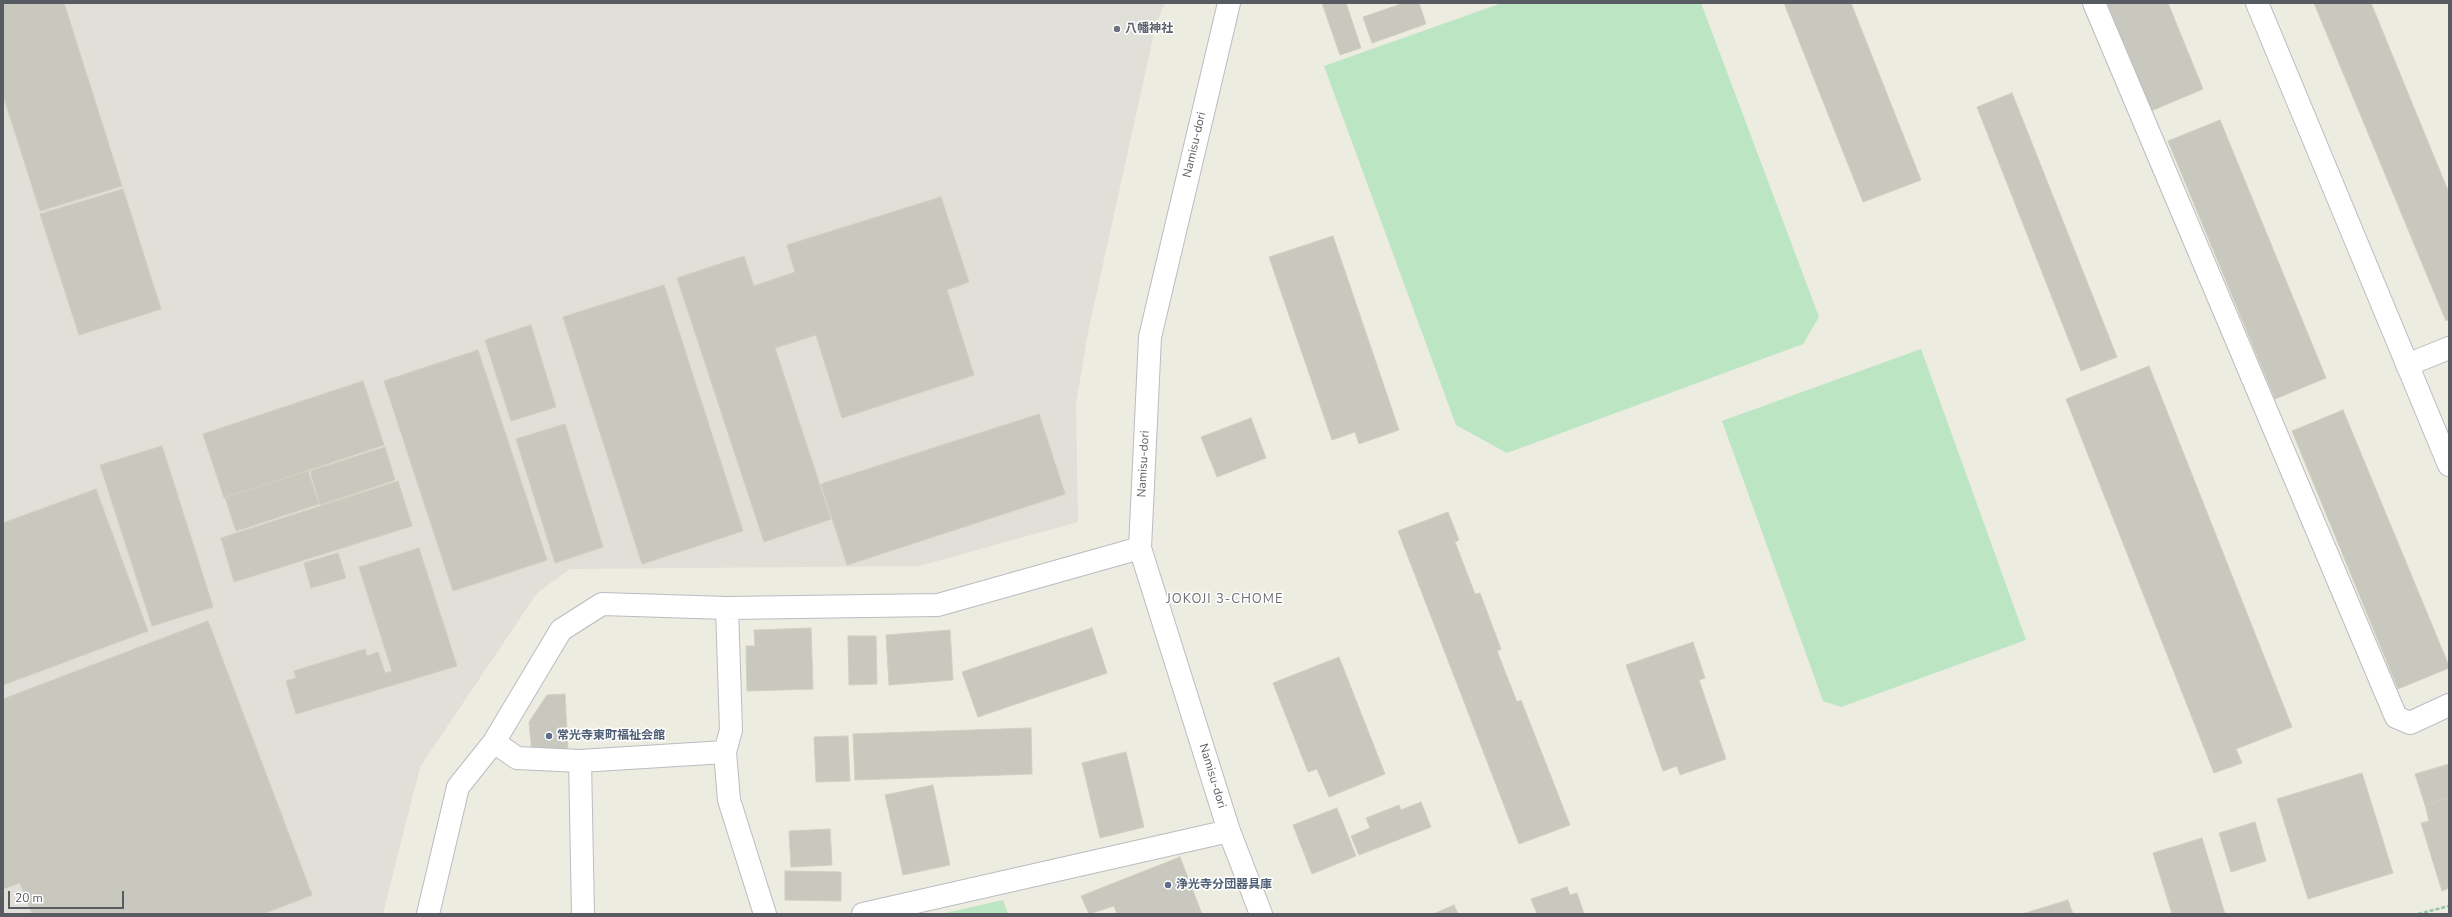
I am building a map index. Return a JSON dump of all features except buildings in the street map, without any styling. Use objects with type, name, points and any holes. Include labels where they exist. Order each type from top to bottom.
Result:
[{"type":"street","name":"Namisu-dori","points":[[1228,3],[1150,337],[1140,548],[1229,831],[1261,914]]},
{"type":"street","points":[[2094,3],[2396,717],[2410,723],[2449,705]]},
{"type":"street","points":[[2257,3],[2449,465]]},
{"type":"street","points":[[2407,365],[2449,348]]},
{"type":"street","points":[[428,914],[458,787],[494,742],[561,630],[602,604],[727,608],[938,605],[1140,548]]},
{"type":"street","points":[[727,608],[731,730],[725,752],[728,800],[765,914]]},
{"type":"street","points":[[494,742],[517,758],[580,761],[725,752]]},
{"type":"street","points":[[580,761],[584,914]]},
{"type":"street","points":[[863,914],[1229,831]]},
{"type":"path","points":[[2418,914],[2449,906]]},
{"type":"shaded area","points":[[3,3],[1165,3],[1156,24],[1088,332],[1076,404],[1078,522],[919,566],[570,569],[537,593],[420,767],[383,914],[3,914]]},
{"type":"green space","points":[[1502,3],[1701,3],[1819,317],[1803,344],[1507,453],[1456,425],[1324,66]]},
{"type":"green space","points":[[1921,349],[2026,640],[1841,707],[1823,701],[1722,421]]},
{"type":"green space","points":[[1003,900],[1008,914],[941,914]]},
{"type":"place","name":"八幡神社","points":[[1117,29]]},
{"type":"place","name":"常光寺東町福祉会館","points":[[549,736]]},
{"type":"place","name":"浄光寺分団器具庫","points":[[1168,885]]},
{"type":"district","name":"JOKOJI 3-CHOME","points":[[1225,600]]}]
